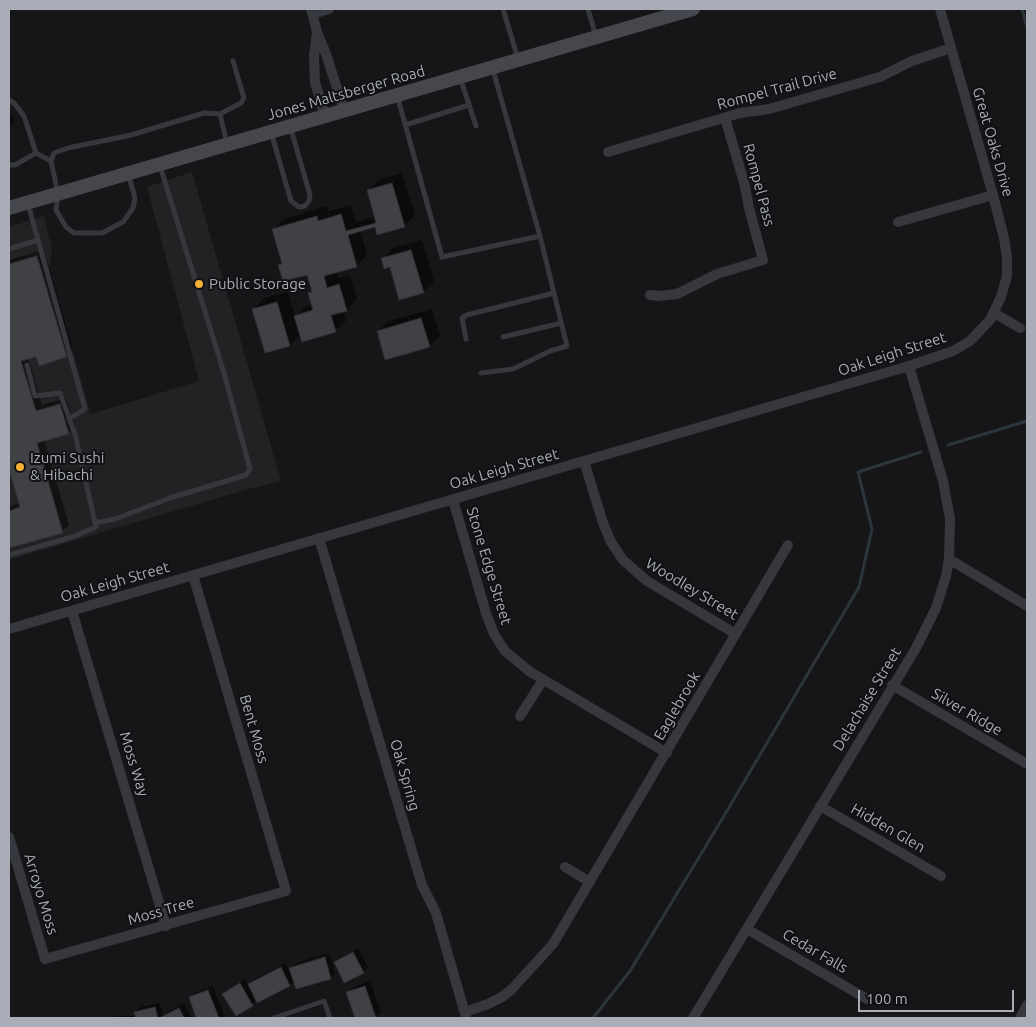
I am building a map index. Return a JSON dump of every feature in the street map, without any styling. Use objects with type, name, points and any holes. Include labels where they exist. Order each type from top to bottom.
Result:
[{"type":"main road","name":"Jones Maltsberger Road","points":[[9,208],[596,37],[671,12],[693,9]]},
{"type":"street","points":[[329,9],[312,11],[317,32],[344,110]]},
{"type":"street","name":"Great Oaks Drive","points":[[940,9],[1004,238],[1007,257],[1004,288],[994,313]]},
{"type":"street","points":[[317,32],[314,56],[315,82],[325,116]]},
{"type":"street","name":"Rompel Trail Drive","points":[[608,152],[740,113],[769,108],[880,77],[912,61],[951,48]]},
{"type":"street","name":"Rompel Pass","points":[[650,295],[677,294],[717,274],[763,260],[744,182],[725,118]]},
{"type":"street","points":[[898,222],[993,195]]},
{"type":"street","points":[[994,313],[1020,328]]},
{"type":"street","name":"Oak Leigh Street","points":[[9,630],[909,366],[953,351],[970,341],[984,328],[994,313]]},
{"type":"street","name":"Delachaise Street","points":[[693,1018],[916,648],[936,608],[946,576],[948,559],[950,529],[948,500],[909,366]]},
{"type":"street","name":"Woodley Street","points":[[584,461],[603,524],[611,542],[623,560],[647,581],[736,634]]},
{"type":"street","name":"Stone Edge Street","points":[[452,500],[486,613],[494,634],[512,658],[543,680],[667,753]]},
{"type":"street","name":"Oak Spring","points":[[320,538],[422,885],[436,914],[466,1015]]},
{"type":"street","name":"Eaglebrook","points":[[466,1015],[512,989],[553,944],[788,545]]},
{"type":"street","points":[[948,559],[1027,606]]},
{"type":"street","name":"Bent Moss","points":[[193,575],[286,891]]},
{"type":"street","name":"Moss Way","points":[[72,611],[166,926]]},
{"type":"street","points":[[520,716],[543,680]]},
{"type":"street","name":"Silver Ridge","points":[[892,685],[1027,764]]},
{"type":"street","name":"Hidden Glen","points":[[820,806],[941,876]]},
{"type":"street","name":"Arroyo Moss","points":[[9,837],[45,959]]},
{"type":"street","points":[[565,867],[590,882]]},
{"type":"street","name":"Moss Tree","points":[[45,959],[286,891]]},
{"type":"street","name":"Cedar Falls","points":[[747,929],[867,999]]},
{"type":"street","points":[[1020,1018],[1027,1005]]},
{"type":"lane","points":[[503,9],[518,60]]},
{"type":"lane","points":[[588,9],[596,37]]},
{"type":"lane","points":[[128,173],[135,198],[124,222],[102,233],[74,233],[66,227],[56,210],[58,194],[51,161],[54,153],[68,148],[131,135],[204,113],[220,114],[226,111],[234,105],[241,103],[244,98],[233,61]]},
{"type":"lane","points":[[481,374],[513,369],[550,351],[567,346],[540,236],[493,67]]},
{"type":"lane","points":[[460,76],[476,126]]},
{"type":"lane","points":[[397,95],[442,257],[540,236]]},
{"type":"lane","points":[[9,100],[14,103],[24,116],[36,153],[51,161]]},
{"type":"lane","points":[[405,124],[469,104]]},
{"type":"lane","points":[[220,114],[227,144]]},
{"type":"lane","points":[[271,132],[291,201],[296,206],[302,206],[307,204],[310,195],[290,126]]},
{"type":"lane","points":[[9,165],[15,165],[36,153]]},
{"type":"lane","points":[[95,523],[114,519],[170,498],[246,475],[250,469],[224,374],[160,164]]},
{"type":"lane","points":[[28,202],[85,409],[70,419]]},
{"type":"lane","points":[[9,249],[38,240]]},
{"type":"lane","points":[[466,339],[462,318],[467,315],[554,293]]},
{"type":"lane","points":[[503,337],[562,323]]},
{"type":"lane","points":[[9,555],[72,537],[96,527],[70,419],[60,393],[35,396],[27,365]]},
{"type":"lane","points":[[274,1018],[324,1001],[330,1018]]},
{"type":"shaded area","points":[[192,172],[281,481],[9,560],[9,227],[44,216],[52,249],[49,270],[91,414],[199,381],[147,187]]},
{"type":"building","points":[[392,183],[405,227],[377,235],[375,227],[348,235],[357,267],[324,276],[327,288],[339,284],[347,311],[331,315],[336,332],[302,342],[294,316],[313,310],[308,293],[312,292],[307,275],[283,281],[278,265],[282,264],[272,229],[317,216],[318,221],[341,214],[346,231],[376,223],[367,190]]},
{"type":"building","points":[[411,250],[424,293],[399,300],[390,267],[384,269],[381,258]]},
{"type":"building","points":[[37,256],[67,357],[39,366],[36,357],[21,361],[36,411],[60,404],[69,434],[37,443],[63,533],[9,548],[9,511],[20,507],[9,470],[9,264]]},
{"type":"building","points":[[277,302],[290,346],[265,353],[252,309]]},
{"type":"building","points":[[421,318],[430,347],[385,360],[377,331]]},
{"type":"building","points":[[353,952],[364,973],[344,983],[334,962]]},
{"type":"building","points":[[325,957],[331,979],[296,989],[289,968]]},
{"type":"building","points":[[281,967],[290,986],[257,1003],[248,984]]},
{"type":"building","points":[[240,983],[253,1006],[236,1016],[222,994]]},
{"type":"building","points":[[365,986],[376,1018],[355,1018],[346,992]]},
{"type":"building","points":[[208,990],[219,1018],[196,1018],[189,997]]},
{"type":"building","points":[[155,1007],[158,1018],[136,1018],[134,1012]]},
{"type":"building","points":[[179,1008],[184,1018],[161,1017]]},
{"type":"waterway","points":[[1022,9],[1027,26]]},
{"type":"waterway","points":[[948,445],[1027,421]]},
{"type":"waterway","points":[[593,1018],[630,971],[859,587],[872,529],[858,472],[921,452]]},
{"type":"place","name":"Public Storage","points":[[199,284]]},
{"type":"place","name":"Izumi Sushi & Hibachi","points":[[20,467]]}]
